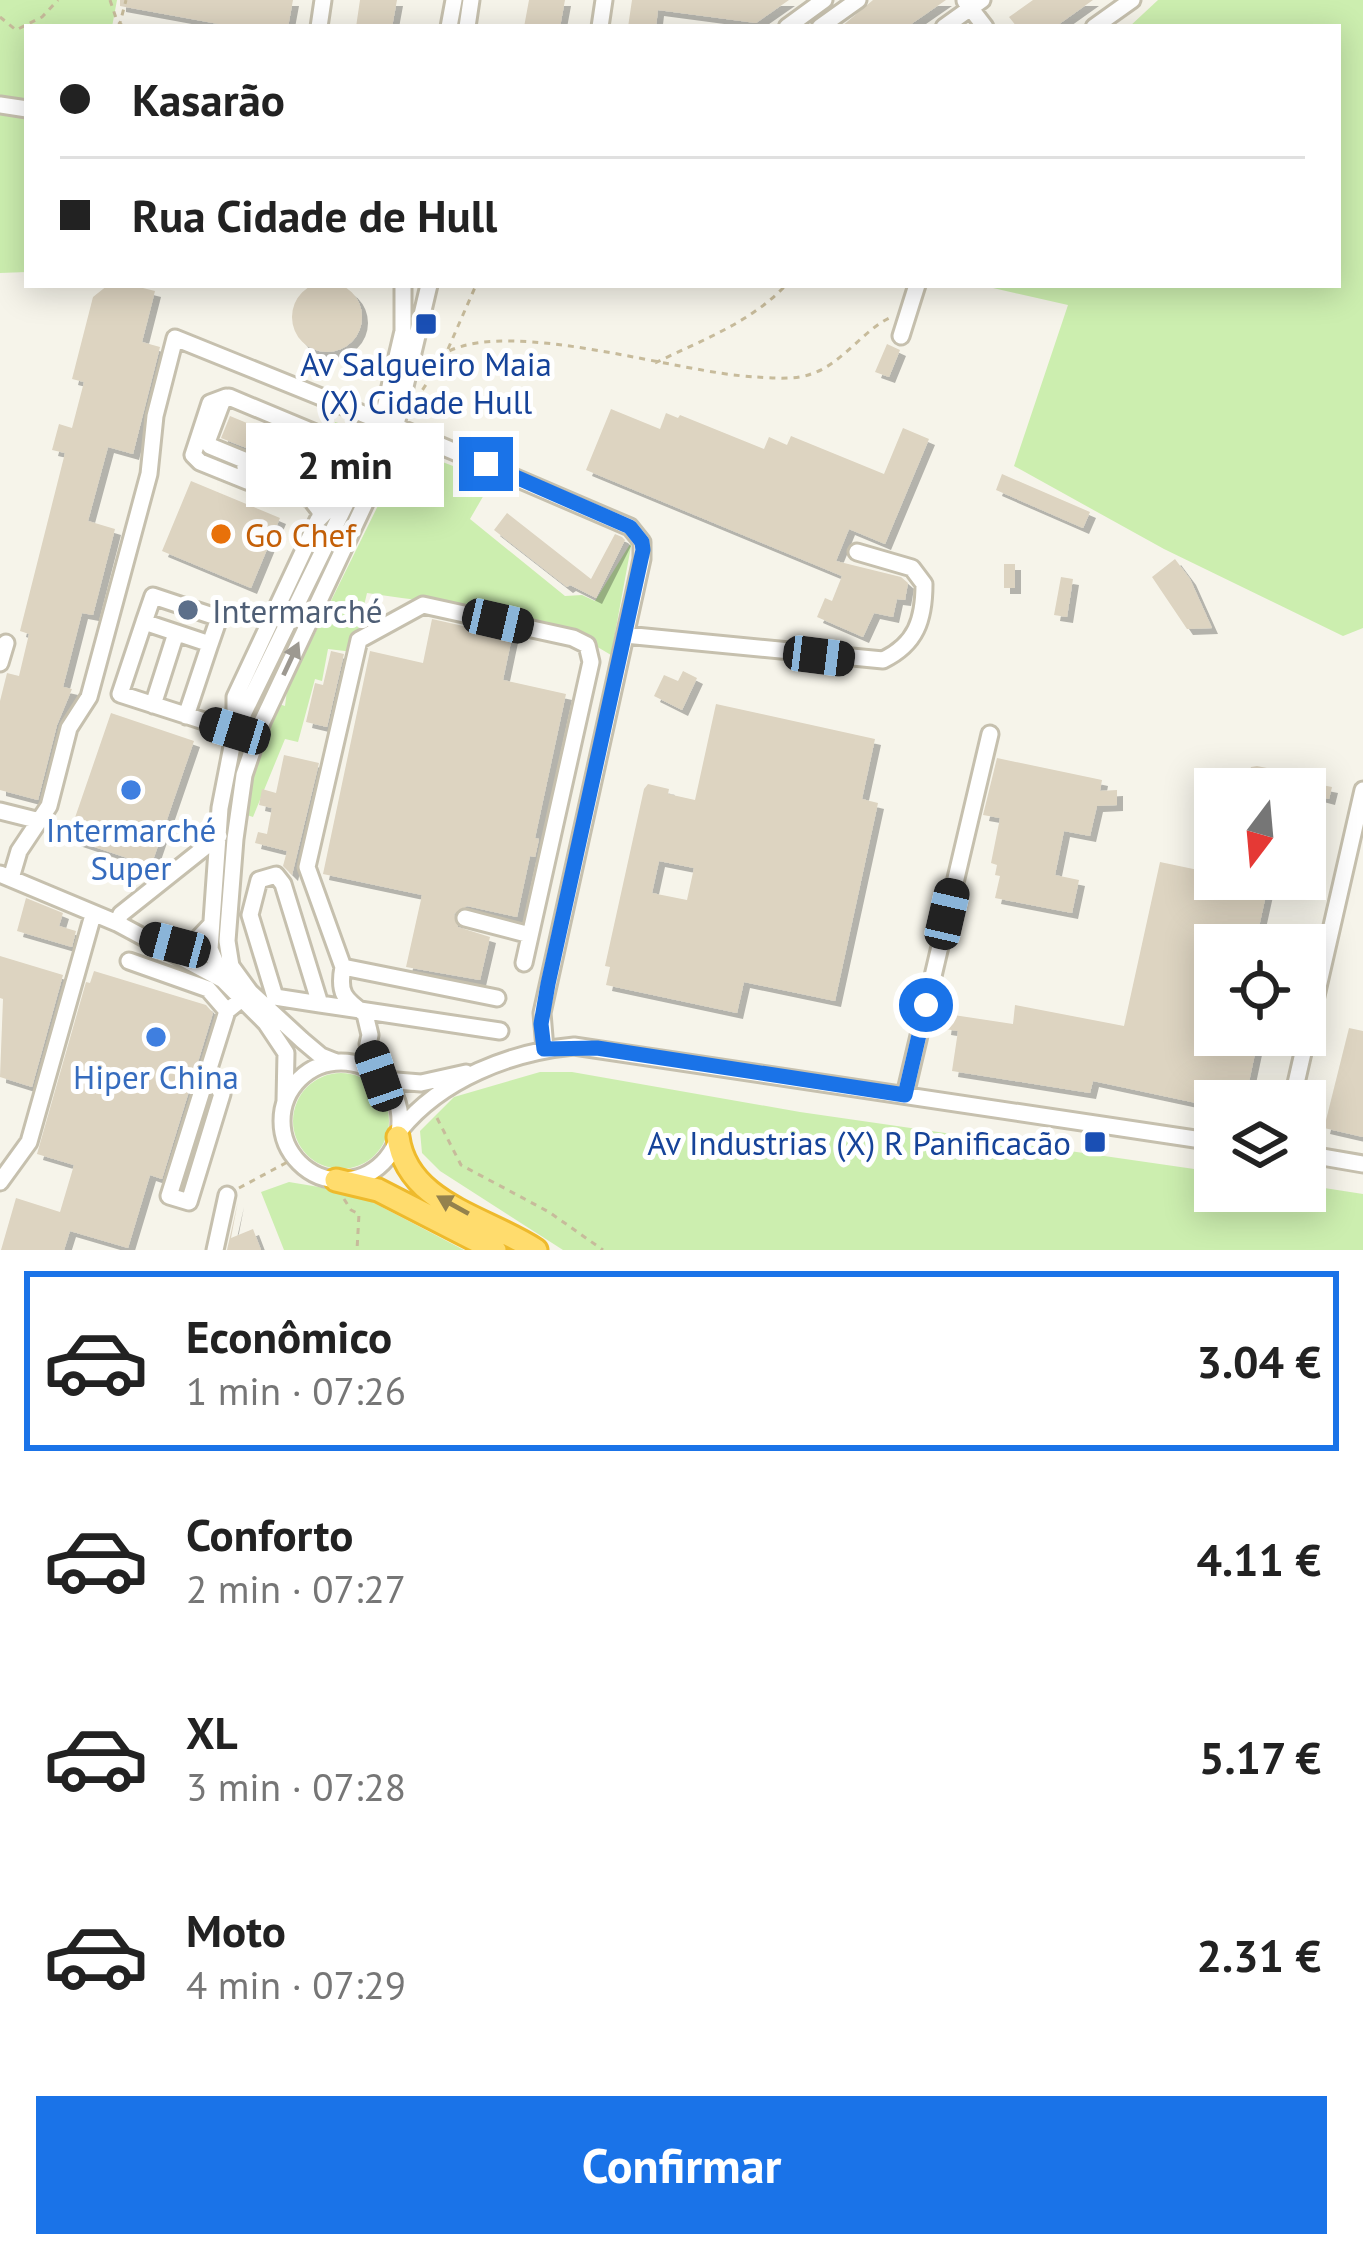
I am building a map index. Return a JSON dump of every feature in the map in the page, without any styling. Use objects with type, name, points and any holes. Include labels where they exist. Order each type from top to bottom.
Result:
[{"type":"highway","points":[[399,1133],[401,1158],[416,1183],[536,1250]]},
{"type":"highway","points":[[330,1179],[378,1190],[495,1250]]},
{"type":"street","points":[[791,24],[824,0]]},
{"type":"street","points":[[824,24],[858,0]]},
{"type":"street","points":[[1098,24],[1132,0]]},
{"type":"street","points":[[948,24],[972,3]]},
{"type":"street","points":[[229,977],[227,941],[237,816],[250,752],[390,451],[403,288]]},
{"type":"street","points":[[428,288],[402,402],[235,731],[225,771],[210,949],[229,977],[321,1056],[382,1078],[421,1083],[544,1049],[597,1048],[1194,1139]]},
{"type":"street","points":[[901,336],[916,288]]},
{"type":"street","points":[[229,977],[6,876],[49,806],[73,719],[89,697],[149,474],[155,416],[175,338],[630,527],[642,542],[548,984],[541,1024],[544,1049]]},
{"type":"street","points":[[229,397],[320,435],[324,448],[314,494],[325,513],[310,498],[247,481],[244,460],[207,442],[222,403],[229,397]]},
{"type":"street","points":[[235,731],[235,697],[325,513],[353,493]]},
{"type":"street","points":[[625,634],[883,660],[903,651],[917,632],[924,584],[912,568],[857,552]]},
{"type":"street","points":[[186,716],[219,618],[153,596],[120,694],[186,716],[235,731]]},
{"type":"street","points":[[399,1133],[398,1103],[368,1044],[365,1013],[344,1000],[339,986],[343,967],[307,867],[359,640],[423,605],[587,645],[591,662],[524,963]]},
{"type":"street","points":[[144,622],[210,644]]},
{"type":"street","points":[[153,705],[176,633]]},
{"type":"street","points":[[0,663],[6,644]]},
{"type":"street","points":[[905,1095],[990,734]]},
{"type":"street","points":[[1297,1080],[1363,790]]},
{"type":"street","points":[[0,811],[40,821]]},
{"type":"street","points":[[117,923],[121,914],[219,836]]},
{"type":"street","points":[[320,1004],[283,884],[276,874],[259,880],[250,914],[275,997],[365,1013],[500,1031]]},
{"type":"street","points":[[2,1176],[29,1142],[93,915]]},
{"type":"street","points":[[143,936],[175,945],[193,944],[208,932],[213,918]]},
{"type":"street","points":[[465,918],[530,935]]},
{"type":"street","points":[[129,961],[208,988],[227,1010]]},
{"type":"street","points":[[343,967],[497,998]]},
{"type":"street","points":[[208,1072],[222,1094],[188,1202],[169,1196],[227,1010],[246,995]]},
{"type":"street","points":[[246,995],[286,1053],[282,1125],[295,1158],[330,1179],[359,1177],[380,1166],[399,1133],[427,1101],[486,1068]]},
{"type":"street","points":[[285,1100],[311,1070],[343,1062],[368,1044]]},
{"type":"street","points":[[1326,1158],[1363,1164]]},
{"type":"street","points":[[215,1250],[227,1195]]},
{"type":"path","points":[[28,24],[58,0]]},
{"type":"path","points":[[402,402],[419,400],[447,352],[475,288]]},
{"type":"path","points":[[654,364],[721,333],[783,288]]},
{"type":"path","points":[[447,352],[485,340],[502,341],[569,346],[718,375],[810,375],[850,351],[885,319],[908,311]]},
{"type":"path","points":[[427,1101],[461,1165],[549,1212],[603,1250]]},
{"type":"path","points":[[227,1195],[295,1158]]},
{"type":"path","points":[[330,1179],[351,1210],[359,1214],[358,1250]]},
{"type":"green space","points":[[0,0],[117,0],[113,24],[24,24],[24,272],[0,273]]},
{"type":"green space","points":[[1158,0],[1363,0],[1363,628],[1343,636],[1164,549],[1014,466],[1068,305],[993,288],[1341,288],[1341,24],[1132,24]]},
{"type":"green space","points":[[335,422],[358,429],[366,438],[348,490],[338,498],[321,492],[323,479],[333,474],[344,438],[332,442]]},
{"type":"green space","points":[[414,451],[492,481],[470,519],[565,596],[582,595],[595,601],[632,541],[611,655],[524,619],[367,593],[353,652],[328,649],[322,681],[315,679],[298,742],[285,739],[253,817],[244,814],[256,764],[279,704],[285,706],[287,690],[400,461]]},
{"type":"green space","points":[[540,1072],[572,1072],[800,1112],[1194,1169],[1194,1212],[1326,1212],[1326,1188],[1363,1194],[1363,1250],[563,1250],[440,1171],[422,1153],[420,1131],[454,1097]]},
{"type":"green space","points":[[341,1073],[375,1087],[389,1121],[375,1155],[341,1169],[307,1155],[293,1121],[307,1087]]},
{"type":"green space","points":[[289,1182],[355,1193],[464,1250],[284,1250],[261,1192]]},
{"type":"building","points":[[120,0],[293,0],[289,24],[219,24],[120,6]]},
{"type":"building","points":[[360,0],[397,0],[393,24],[356,24]]},
{"type":"building","points":[[529,0],[565,0],[561,24],[525,24]]},
{"type":"building","points":[[632,0],[789,0],[756,23],[658,10],[656,24],[628,24]]},
{"type":"building","points":[[873,0],[946,0],[911,24],[845,24]]},
{"type":"building","points":[[1033,0],[1093,0],[1059,24],[1015,24],[1009,17]]},
{"type":"building","points":[[104,288],[155,291],[142,342],[160,347],[133,454],[108,447],[88,521],[115,529],[93,615],[82,613],[63,687],[72,689],[57,725],[38,800],[0,790],[0,701],[7,673],[19,676],[29,634],[20,631],[65,453],[52,450],[59,424],[72,428],[84,382],[72,379],[93,297]]},
{"type":"building","points":[[308,288],[346,288],[360,303],[360,331],[341,350],[313,350],[294,331],[294,303]]},
{"type":"building","points":[[887,344],[900,350],[889,377],[875,372]]},
{"type":"building","points":[[611,409],[660,429],[666,413],[680,415],[764,449],[769,437],[787,445],[791,436],[884,474],[903,428],[929,439],[885,544],[849,529],[836,561],[901,577],[908,583],[905,600],[897,599],[893,617],[874,613],[863,637],[817,617],[825,598],[832,601],[842,576],[586,470]]},
{"type":"building","points":[[230,416],[290,441],[277,470],[256,462],[249,449],[221,438]]},
{"type":"building","points":[[1002,474],[1090,512],[1083,528],[996,490]]},
{"type":"building","name":"Go Chef","points":[[191,481],[280,518],[251,588],[162,551]]},
{"type":"building","points":[[507,513],[591,579],[615,534],[622,537],[625,540],[596,598],[567,587],[494,530]]},
{"type":"building","points":[[1175,559],[1190,579],[1212,628],[1187,629],[1152,577]]},
{"type":"building","points":[[1004,564],[1015,564],[1015,588],[1004,588]]},
{"type":"building","points":[[1061,577],[1073,579],[1067,617],[1054,615]]},
{"type":"building","points":[[432,619],[512,637],[503,680],[566,694],[535,838],[539,839],[535,857],[530,856],[517,917],[467,906],[454,914],[458,927],[490,937],[480,980],[406,967],[422,895],[323,874],[370,651],[423,663]]},
{"type":"building","points":[[331,651],[344,654],[327,727],[306,722],[315,683],[323,685]]},
{"type":"building","points":[[683,671],[697,678],[682,710],[654,696],[664,675],[678,681]]},
{"type":"building","points":[[716,704],[875,739],[862,799],[878,803],[835,1001],[744,982],[737,1013],[606,985],[610,967],[605,966],[644,789],[648,784],[695,800]],"holes":[[[659,861],[694,868],[687,900],[652,893]]]},
{"type":"building","name":"Intermarché Super","points":[[111,713],[194,741],[151,866],[68,838]]},
{"type":"building","points":[[284,755],[319,763],[292,875],[283,866],[287,851],[255,843],[258,832],[267,834],[272,808],[259,805],[262,789],[276,793]]},
{"type":"building","points":[[997,758],[1102,780],[1100,791],[1117,790],[1117,805],[1097,806],[1090,836],[1064,831],[1055,875],[1079,880],[1072,913],[995,898],[1000,876],[995,875],[997,865],[991,863],[1000,818],[983,815]]},
{"type":"building","points":[[1160,862],[1194,869],[1194,900],[1265,900],[1260,924],[1194,924],[1194,1056],[1255,1056],[1249,1080],[1194,1080],[1194,1103],[1093,1081],[1090,1093],[952,1071],[958,1031],[945,1029],[947,1014],[1013,1024],[1015,1005],[1124,1026]]},
{"type":"building","points":[[26,898],[63,913],[59,926],[76,931],[72,947],[17,931]]},
{"type":"building","points":[[0,956],[63,975],[32,1087],[0,1077]]},
{"type":"building","points":[[94,971],[206,1005],[213,1013],[162,1179],[150,1175],[128,1248],[70,1231],[64,1250],[1,1250],[16,1198],[60,1212],[74,1165],[37,1154],[86,982],[90,983]]},
{"type":"building","points":[[1349,1028],[1363,1031],[1363,1137],[1326,1128]]},
{"type":"building","points":[[238,1201],[231,1238],[253,1229],[261,1250],[227,1250]]},
{"type":"place","name":"Av Salgueiro Maia (X) Cidade Hull","points":[[426,324]]},
{"type":"place","name":"Go Chef","points":[[221,534]]},
{"type":"place","name":"Intermarché","points":[[188,610]]},
{"type":"place","name":"Intermarché Super","points":[[131,790]]},
{"type":"place","name":"Hiper China","points":[[156,1037]]},
{"type":"place","name":"Av Industrias (X) R Panificacão","points":[[1095,1142]]},
{"type":"route","points":[[486,464],[630,527],[643,550],[548,984],[541,1024],[544,1049],[597,1048],[905,1095],[926,1005]]}]
